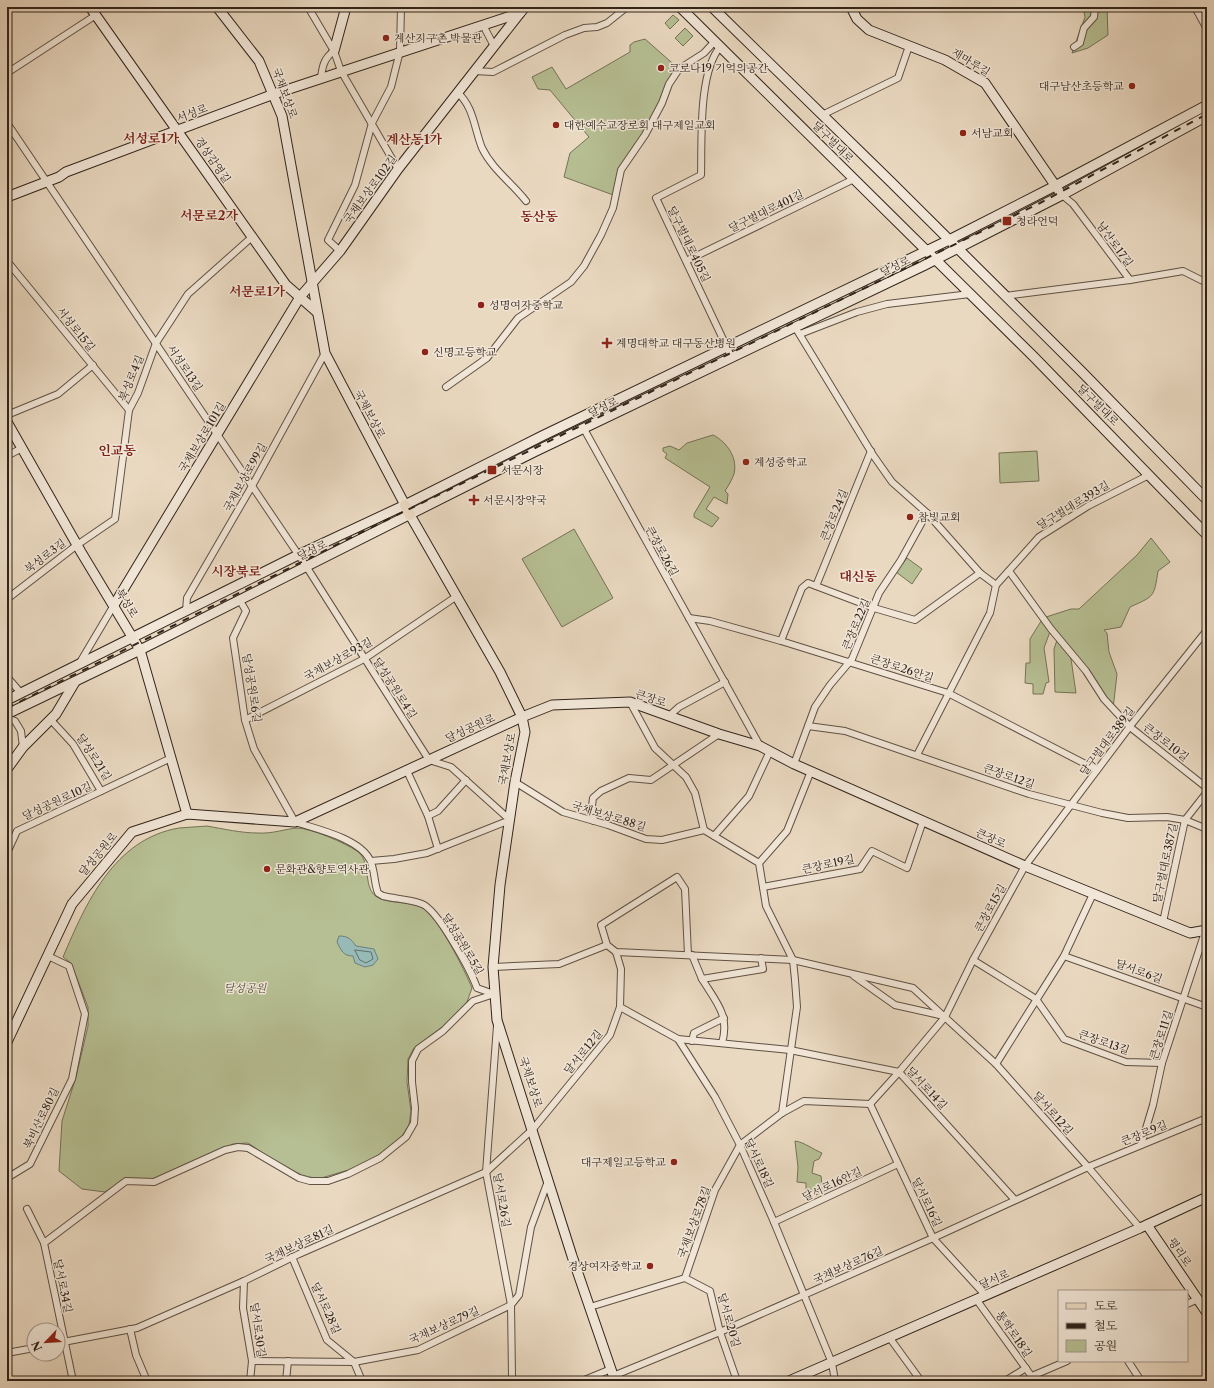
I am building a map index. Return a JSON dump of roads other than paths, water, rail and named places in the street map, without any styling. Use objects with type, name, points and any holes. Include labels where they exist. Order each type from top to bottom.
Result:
[{"type":"main road","name":"경상감영길","points":[[90,7],[179,131],[286,285],[317,312]]},
{"type":"main road","name":"국채보상로","points":[[217,7],[259,61],[282,116],[325,353],[404,505],[500,672],[522,717],[525,732],[515,782],[500,885],[493,968],[497,1020],[613,1375]]},
{"type":"main road","points":[[334,51],[346,7]]},
{"type":"main road","name":"서성로","points":[[7,190],[66,172],[179,131],[274,94],[535,7]]},
{"type":"main road","name":"달구벌대로","points":[[680,7],[970,294],[1207,535]]},
{"type":"main road","name":"달구벌대로","points":[[712,7],[949,240],[1207,500]]},
{"type":"main road","name":"재마루길","points":[[851,7],[857,19],[869,30],[945,60],[985,84],[1062,195]]},
{"type":"main road","name":"국채보상로102길","points":[[312,284],[340,251],[398,169],[457,92],[523,10]]},
{"type":"main road","points":[[7,700],[298,555],[949,240],[1056,186],[1207,105]]},
{"type":"main road","name":"달성로","points":[[7,714],[140,650],[534,452],[584,429],[731,356],[797,331],[1062,195],[1207,116]]},
{"type":"main road","name":"서성로","points":[[7,197],[46,179]]},
{"type":"main road","name":"국채보상로101길","points":[[114,605],[300,297],[312,284]]},
{"type":"main road","name":"북성로","points":[[7,422],[140,650],[187,814]]},
{"type":"main road","points":[[7,768],[22,748],[56,714],[75,682]]},
{"type":"main road","name":"큰장로","points":[[522,717],[552,705],[630,702],[719,734],[760,746],[794,764],[1025,866],[1190,933],[1206,932]]},
{"type":"main road","name":"달성공원로","points":[[7,1042],[72,904],[132,832],[187,814],[295,822],[522,717]]},
{"type":"main road","name":"달서로","points":[[789,1381],[1144,1227],[1207,1197]]},
{"type":"main road","name":"평리로","points":[[1144,1227],[1207,1313]]},
{"type":"street","points":[[308,7],[334,51],[341,71],[398,169]]},
{"type":"street","points":[[340,251],[328,240],[355,185],[372,123],[391,87],[400,52],[401,7]]},
{"type":"street","points":[[474,71],[493,72],[565,35],[584,28],[597,27],[607,23],[626,7]]},
{"type":"street","points":[[1074,47],[1080,43],[1082,30],[1094,17],[1095,7]]},
{"type":"street","points":[[1195,7],[1207,30]]},
{"type":"street","points":[[7,73],[96,15]]},
{"type":"street","points":[[483,25],[494,46]]},
{"type":"street","points":[[446,387],[487,358],[518,318],[571,282],[584,266],[601,235],[613,208],[621,170],[645,135],[662,103],[669,84],[679,69],[718,44]]},
{"type":"street","name":"달구벌대로405길","points":[[718,44],[705,84],[701,175],[656,198],[731,356]]},
{"type":"street","name":"달구벌대로","points":[[822,115],[898,78],[909,46]]},
{"type":"street","points":[[321,79],[322,68],[327,56],[334,51]]},
{"type":"street","points":[[457,92],[464,99],[474,119],[482,148],[492,164],[526,201]]},
{"type":"street","name":"서성로13길","points":[[7,123],[306,566]]},
{"type":"street","name":"달구벌대로401길","points":[[686,261],[854,179]]},
{"type":"street","name":"남산로17길","points":[[1062,195],[1074,204],[1130,280],[1183,271],[1207,283]]},
{"type":"street","name":"북성로4길","points":[[77,544],[115,519],[129,410],[138,393],[156,342],[188,294],[252,237]]},
{"type":"street","name":"서성로15길","points":[[7,261],[129,410]]},
{"type":"street","points":[[1005,296],[1130,280]]},
{"type":"street","points":[[917,755],[990,613],[996,585],[980,573],[927,513],[892,482],[871,451],[797,331],[887,304],[970,294]]},
{"type":"street","name":"국채보상로99길","points":[[186,611],[186,598],[252,486],[325,353]]},
{"type":"street","points":[[7,415],[58,394],[93,365]]},
{"type":"street","name":"큰장로26길","points":[[584,429],[760,746]]},
{"type":"street","points":[[7,456],[22,448]]},
{"type":"street","name":"큰장로24길","points":[[816,586],[871,451]]},
{"type":"street","name":"달구벌대로393길","points":[[996,585],[1039,537],[1094,503],[1149,475]]},
{"type":"street","name":"큰장로22길","points":[[794,764],[816,707],[850,662],[874,608],[879,593],[901,560],[927,513]]},
{"type":"street","name":"북성로3길","points":[[7,598],[77,544]]},
{"type":"street","name":"달성공원로4길","points":[[306,566],[429,760]]},
{"type":"street","name":"큰장로10길","points":[[1009,571],[1051,629],[1086,671],[1104,699],[1130,727],[1207,788]]},
{"type":"street","points":[[780,641],[802,588],[808,583],[874,608],[915,620],[980,573]]},
{"type":"street","name":"국채보상로93길","points":[[245,720],[364,659],[457,596]]},
{"type":"street","name":"달성공원로6길","points":[[239,599],[246,611],[233,638],[245,720],[254,749],[295,822]]},
{"type":"street","points":[[79,664],[114,605]]},
{"type":"street","name":"큰장로26안길","points":[[689,618],[710,621],[780,641],[948,693],[1097,770]]},
{"type":"street","name":"달구벌대로389길","points":[[1025,866],[1130,727],[1207,630]]},
{"type":"street","points":[[7,677],[21,693]]},
{"type":"street","points":[[669,716],[679,707],[725,682]]},
{"type":"street","points":[[630,702],[655,748],[686,777],[695,793],[704,830],[759,863],[766,906],[793,960],[797,1007],[782,1113]]},
{"type":"street","points":[[7,718],[15,721],[21,731],[22,748]]},
{"type":"street","name":"달성로21길","points":[[50,719],[73,744],[101,791]]},
{"type":"street","name":"큰장로12길","points":[[808,726],[845,731],[1029,794],[1071,805],[1128,818],[1166,817],[1184,820],[1207,829]]},
{"type":"street","points":[[594,821],[592,806],[593,798],[601,791],[629,778],[651,780],[719,734]]},
{"type":"street","points":[[714,836],[749,796],[770,751]]},
{"type":"street","name":"달성공원로10길","points":[[7,853],[17,831],[171,758]]},
{"type":"street","points":[[295,822],[332,834],[352,843],[366,854],[371,861],[421,854],[438,849],[510,820],[451,767],[429,760]]},
{"type":"street","points":[[407,771],[428,816],[438,849]]},
{"type":"street","points":[[759,863],[787,831],[811,771]]},
{"type":"street","points":[[428,816],[438,811],[466,780]]},
{"type":"street","name":"국채보상로88길","points":[[515,782],[563,812],[646,838],[662,840],[704,830]]},
{"type":"street","name":"달구벌대로387길","points":[[1163,922],[1184,820],[1207,792]]},
{"type":"street","name":"큰장로19길","points":[[763,887],[860,869],[872,851],[907,868],[923,821]]},
{"type":"street","name":"달성공원로5길","points":[[371,861],[378,893],[383,896],[423,904],[438,918],[473,976],[477,988],[494,994]]},
{"type":"street","name":"큰장로15길","points":[[945,1017],[973,960],[1025,866]]},
{"type":"street","points":[[616,952],[607,946],[601,925],[677,877],[685,889],[690,955],[724,1018],[725,1034],[722,1044]]},
{"type":"street","points":[[996,1064],[1064,956],[1093,894]]},
{"type":"street","name":"큰장로11길","points":[[1141,1146],[1153,1106],[1162,1063],[1206,932]]},
{"type":"street","points":[[493,968],[559,964],[607,946]]},
{"type":"street","name":"달서로12길","points":[[533,1129],[610,1035],[620,1007],[621,969],[616,952],[793,960],[913,988],[996,1064],[1144,1227]]},
{"type":"street","name":"북비산로80길","points":[[7,1178],[30,1164],[72,1078],[85,1014],[69,966],[48,956]]},
{"type":"street","name":"달서로6길","points":[[1064,956],[1207,1007]]},
{"type":"street","points":[[702,979],[763,969],[761,958]]},
{"type":"street","points":[[973,960],[1036,999]]},
{"type":"street","name":"달서로12길","points":[[851,974],[895,1005],[945,1017]]},
{"type":"street","points":[[44,1243],[126,1181],[154,1182],[224,1150],[238,1147],[248,1148],[299,1178],[310,1181],[328,1181],[380,1158],[406,1137],[414,1123],[412,1061],[418,1049],[443,1031],[473,1001],[494,994]]},
{"type":"street","name":"큰장로13길","points":[[1036,999],[1064,1039],[1126,1062],[1162,1063]]},
{"type":"street","name":"달서로18길","points":[[620,1007],[678,1039],[715,1098],[740,1145],[774,1222],[832,1363],[835,1381]]},
{"type":"street","points":[[870,1104],[945,1017]]},
{"type":"street","points":[[692,1041],[694,1033],[724,1018]]},
{"type":"street","name":"달서로26길","points":[[497,1020],[486,1172],[511,1305],[512,1376],[514,1381]]},
{"type":"street","name":"달서로14길","points":[[678,1039],[790,1050],[899,1072],[1015,1200]]},
{"type":"street","name":"국채보상로78길","points":[[685,1278],[715,1190],[740,1145],[782,1113],[804,1101],[870,1104]]},
{"type":"street","name":"달서로16길","points":[[870,1104],[934,1238],[986,1296]]},
{"type":"street","name":"큰장로9길","points":[[1088,1167],[1207,1118]]},
{"type":"street","name":"국채보상로81길","points":[[66,1342],[137,1328],[486,1172],[533,1129]]},
{"type":"street","name":"달서로16안길","points":[[774,1222],[898,1164]]},
{"type":"street","name":"국채보상로76길","points":[[582,1381],[613,1375],[720,1332],[934,1238],[1088,1167]]},
{"type":"street","points":[[511,1305],[519,1295],[531,1227],[549,1179]]},
{"type":"street","name":"달서로34길","points":[[27,1209],[44,1243],[57,1322]]},
{"type":"street","name":"달서로28길","points":[[292,1258],[327,1340],[354,1362],[362,1381]]},
{"type":"street","points":[[590,1307],[685,1278]]},
{"type":"street","name":"달서로20길","points":[[685,1278],[710,1291],[720,1332],[737,1381]]},
{"type":"street","name":"달서로30길","points":[[244,1281],[243,1308],[252,1361],[250,1381]]},
{"type":"street","name":"통학로18길","points":[[976,1299],[1033,1379]]},
{"type":"street","points":[[1188,1304],[1198,1299]]},
{"type":"street","name":"국채보상로79길","points":[[252,1361],[354,1362],[418,1350],[511,1305]]},
{"type":"street","points":[[130,1329],[136,1355],[148,1381]]},
{"type":"street","points":[[889,1337],[921,1381]]},
{"type":"street","points":[[7,1353],[26,1349]]},
{"type":"street","name":"달서로34길","points":[[66,1359],[73,1381]]},
{"type":"street","points":[[286,1381],[288,1361]]},
{"type":"street","points":[[1033,1379],[1065,1362]]},
{"type":"street","points":[[1129,1362],[1141,1381]]},
{"type":"street","points":[[1005,1381],[1026,1368]]},
{"type":"street","points":[[141,1381],[144,1373]]},
{"type":"water","points":[[339,936],[349,938],[356,946],[374,949],[378,959],[373,965],[365,967],[355,963],[353,956],[345,954],[341,950],[337,942]]},
{"type":"railway","points":[[7,708],[366,530],[1040,203],[1207,114]]},
{"type":"place","name":"계산지구촌 박물관","points":[[386,38]]},
{"type":"place","name":"코로나19 기억의공간","points":[[661,68]]},
{"type":"place","name":"대구남산초등학교","points":[[1132,86]]},
{"type":"place","name":"대한예수교장로회 대구제일교회","points":[[556,125]]},
{"type":"place","name":"서남교회","points":[[963,133]]},
{"type":"place","name":"청라언덕","points":[[1007,221]]},
{"type":"place","name":"성명여자중학교","points":[[481,305]]},
{"type":"place","name":"계명대학교 대구동산병원","points":[[607,343]]},
{"type":"place","name":"신명고등학교","points":[[425,352]]},
{"type":"place","name":"계성중학교","points":[[746,462]]},
{"type":"place","name":"서문시장","points":[[492,470]]},
{"type":"place","name":"서문시장약국","points":[[474,500]]},
{"type":"place","name":"참빛교회","points":[[910,517]]},
{"type":"place","name":"문화관&향토역사관","points":[[267,869]]},
{"type":"place","name":"대구제일고등학교","points":[[674,1162]]},
{"type":"place","name":"경상여자중학교","points":[[650,1266]]},
{"type":"district","name":"서성로1가","points":[[151,138]]},
{"type":"district","name":"계산동1가","points":[[414,139]]},
{"type":"district","name":"서문로2가","points":[[209,215]]},
{"type":"district","name":"동산동","points":[[539,216]]},
{"type":"district","name":"서문로1가","points":[[257,291]]},
{"type":"district","name":"인교동","points":[[117,450]]},
{"type":"district","name":"시장북로","points":[[236,571]]},
{"type":"district","name":"대신동","points":[[858,576]]},
{"type":"park label","name":"달성공원","points":[[245,988]]}]
